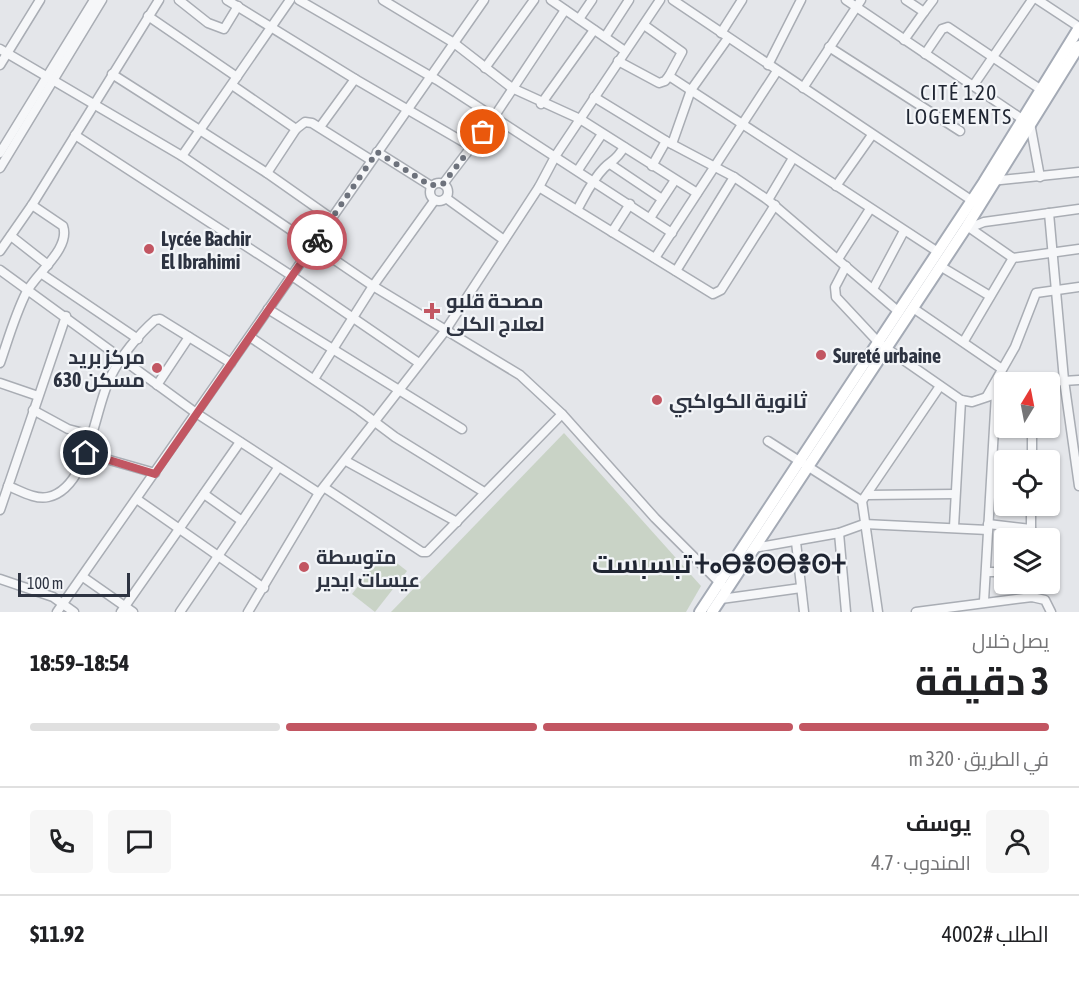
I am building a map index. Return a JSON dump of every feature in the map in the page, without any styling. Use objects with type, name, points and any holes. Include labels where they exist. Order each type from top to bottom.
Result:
[{"type":"main road","points":[[1026,121],[1040,89],[1079,28]]},
{"type":"main road","points":[[882,346],[899,312],[938,252],[976,203],[1026,121],[1079,46]]},
{"type":"main road","points":[[712,612],[805,463],[882,346],[913,308],[968,227],[976,203]]},
{"type":"main road","points":[[700,612],[718,582],[805,463]]},
{"type":"street","points":[[0,65],[3,51],[40,0]]},
{"type":"street","points":[[0,168],[94,0]]},
{"type":"street","points":[[0,153],[102,0]]},
{"type":"street","points":[[0,251],[32,205],[92,104],[159,0]]},
{"type":"street","points":[[179,0],[208,23],[224,29],[238,6]]},
{"type":"street","points":[[227,0],[355,79],[472,147]]},
{"type":"street","points":[[182,156],[290,0]]},
{"type":"street","points":[[299,0],[430,76],[556,155],[672,233]]},
{"type":"street","points":[[60,608],[138,500],[371,160],[484,0]]},
{"type":"street","points":[[485,68],[534,0]]},
{"type":"street","points":[[552,0],[626,51]]},
{"type":"street","points":[[579,19],[592,0]]},
{"type":"street","points":[[605,37],[628,0]]},
{"type":"street","points":[[248,612],[322,491],[445,331],[539,187],[556,155],[660,0]]},
{"type":"street","points":[[674,0],[976,203]]},
{"type":"street","points":[[652,166],[669,143],[691,90],[742,0]]},
{"type":"street","points":[[846,0],[858,4],[904,40],[1026,121],[1040,177]]},
{"type":"street","points":[[906,0],[924,12]]},
{"type":"street","points":[[904,40],[933,0]]},
{"type":"street","points":[[973,86],[1032,0]]},
{"type":"street","points":[[1038,0],[1079,28]]},
{"type":"street","points":[[768,65],[798,1]]},
{"type":"street","points":[[388,2],[453,43],[512,88],[541,104],[580,119],[697,193]]},
{"type":"street","points":[[803,88],[858,4]]},
{"type":"street","points":[[443,184],[494,117],[565,9]]},
{"type":"street","points":[[148,16],[296,129]]},
{"type":"street","points":[[618,61],[659,83],[665,81],[669,76],[682,52],[644,25]]},
{"type":"street","points":[[925,54],[942,29],[948,27],[1040,89]]},
{"type":"street","points":[[541,104],[594,30]]},
{"type":"street","points":[[829,47],[960,131]]},
{"type":"street","points":[[3,51],[182,156],[373,286],[520,375],[562,414],[655,518],[718,582],[728,588]]},
{"type":"street","points":[[655,258],[777,71]]},
{"type":"street","points":[[112,74],[267,173],[331,218]]},
{"type":"street","points":[[669,76],[938,252]]},
{"type":"street","points":[[320,128],[355,79]]},
{"type":"street","points":[[594,97],[669,143],[734,177],[771,203],[899,312]]},
{"type":"street","points":[[267,173],[296,129],[305,122],[320,128],[371,160]]},
{"type":"street","points":[[578,170],[602,134]]},
{"type":"street","points":[[75,135],[292,276],[419,363]]},
{"type":"street","points":[[836,186],[872,135]]},
{"type":"street","points":[[577,210],[593,181],[616,160],[624,147]]},
{"type":"street","points":[[377,152],[431,186]]},
{"type":"street","points":[[539,187],[676,272],[716,294],[771,203],[793,158]]},
{"type":"street","points":[[610,164],[662,199]]},
{"type":"street","points":[[989,182],[1079,172]]},
{"type":"street","points":[[676,272],[734,177]]},
{"type":"street","points":[[650,218],[675,180]]},
{"type":"street","points":[[431,186],[437,183],[443,184],[448,189],[446,198],[434,201]]},
{"type":"street","points":[[431,186],[430,196],[434,201]]},
{"type":"street","points":[[446,198],[504,240]]},
{"type":"street","points":[[314,379],[373,286],[434,201]]},
{"type":"street","points":[[612,232],[630,204]]},
{"type":"street","points":[[0,363],[27,290],[42,274],[64,238],[65,229],[32,205]]},
{"type":"street","points":[[838,259],[870,209]]},
{"type":"street","points":[[968,227],[984,222],[1079,209]]},
{"type":"street","points":[[1049,213],[1064,380],[1079,486]]},
{"type":"street","points":[[968,227],[1013,258],[1079,249]]},
{"type":"street","points":[[873,289],[904,231]]},
{"type":"street","points":[[11,236],[48,265]]},
{"type":"street","points":[[964,341],[1013,258]]},
{"type":"street","points":[[846,266],[836,287],[836,297],[882,346],[961,400],[972,402],[994,395]]},
{"type":"street","points":[[940,266],[990,296]]},
{"type":"street","points":[[0,270],[196,413],[278,468],[322,491],[422,552],[430,551],[484,492],[562,414]]},
{"type":"street","points":[[42,274],[138,339]]},
{"type":"street","points":[[1001,372],[1019,339],[1035,293],[1079,287]]},
{"type":"street","points":[[913,308],[1002,369]]},
{"type":"street","points":[[268,309],[462,429]]},
{"type":"street","points":[[0,510],[66,316]]},
{"type":"street","points":[[8,486],[39,497],[47,497],[65,487],[76,474],[86,453],[109,379],[122,358],[152,323],[160,319],[231,363]]},
{"type":"street","points":[[0,330],[10,333]]},
{"type":"street","points":[[157,385],[189,337]]},
{"type":"street","points":[[250,337],[375,421],[394,437],[484,492]]},
{"type":"street","points":[[1060,380],[1079,380]]},
{"type":"street","points":[[0,383],[38,396]]},
{"type":"street","points":[[878,612],[864,524],[864,498],[940,386]]},
{"type":"street","points":[[954,527],[961,400]]},
{"type":"street","points":[[33,410],[68,429],[91,435]]},
{"type":"street","points":[[984,601],[994,427]]},
{"type":"street","points":[[768,441],[864,498],[955,494]]},
{"type":"street","points":[[123,609],[240,442]]},
{"type":"street","points":[[86,453],[155,474]]},
{"type":"street","points":[[346,460],[457,522]]},
{"type":"street","points":[[180,612],[278,468]]},
{"type":"street","points":[[204,494],[242,520]]},
{"type":"street","points":[[138,500],[264,588]]},
{"type":"street","points":[[754,548],[839,533],[864,524],[994,528]]},
{"type":"street","points":[[839,533],[846,612]]},
{"type":"street","points":[[796,542],[804,612]]},
{"type":"street","points":[[987,572],[994,572]]},
{"type":"street","points":[[83,577],[123,609],[134,612]]},
{"type":"street","points":[[0,579],[53,597],[60,608],[74,612]]},
{"type":"street","points":[[721,599],[801,588]]},
{"type":"street","points":[[916,612],[984,601],[1032,597],[1044,599],[1051,612]]},
{"type":"shaded area","points":[[564,433],[701,586],[686,612],[391,612]]},
{"type":"shaded area","points":[[384,553],[407,571],[375,612],[352,594]]},
{"type":"way so far","points":[[317,240],[377,152],[431,186],[437,183],[443,184],[483,132]]},
{"type":"place","name":"Lycée Bachir El Ibrahimi","points":[[149,249]]},
{"type":"place","name":"مصحة قلبو لعلاج الكلى","points":[[432,311]]},
{"type":"place","name":"Sureté urbaine","points":[[821,355]]},
{"type":"place","name":"مركز بريد 630 مسكن","points":[[157,368]]},
{"type":"place","name":"ثانوية الكواكبي","points":[[657,400]]},
{"type":"place","name":"متوسطة عيسات ايدير","points":[[304,567]]},
{"type":"district","name":"CITÉ 120 LOGEMENTS","points":[[959,104]]},
{"type":"district","name":"تبسبست ⵜⴰⴱⴻⵙⴱⴻⵙⵜ","points":[[719,564]]},
{"type":"route","points":[[86,453],[155,474],[317,240]]}]
